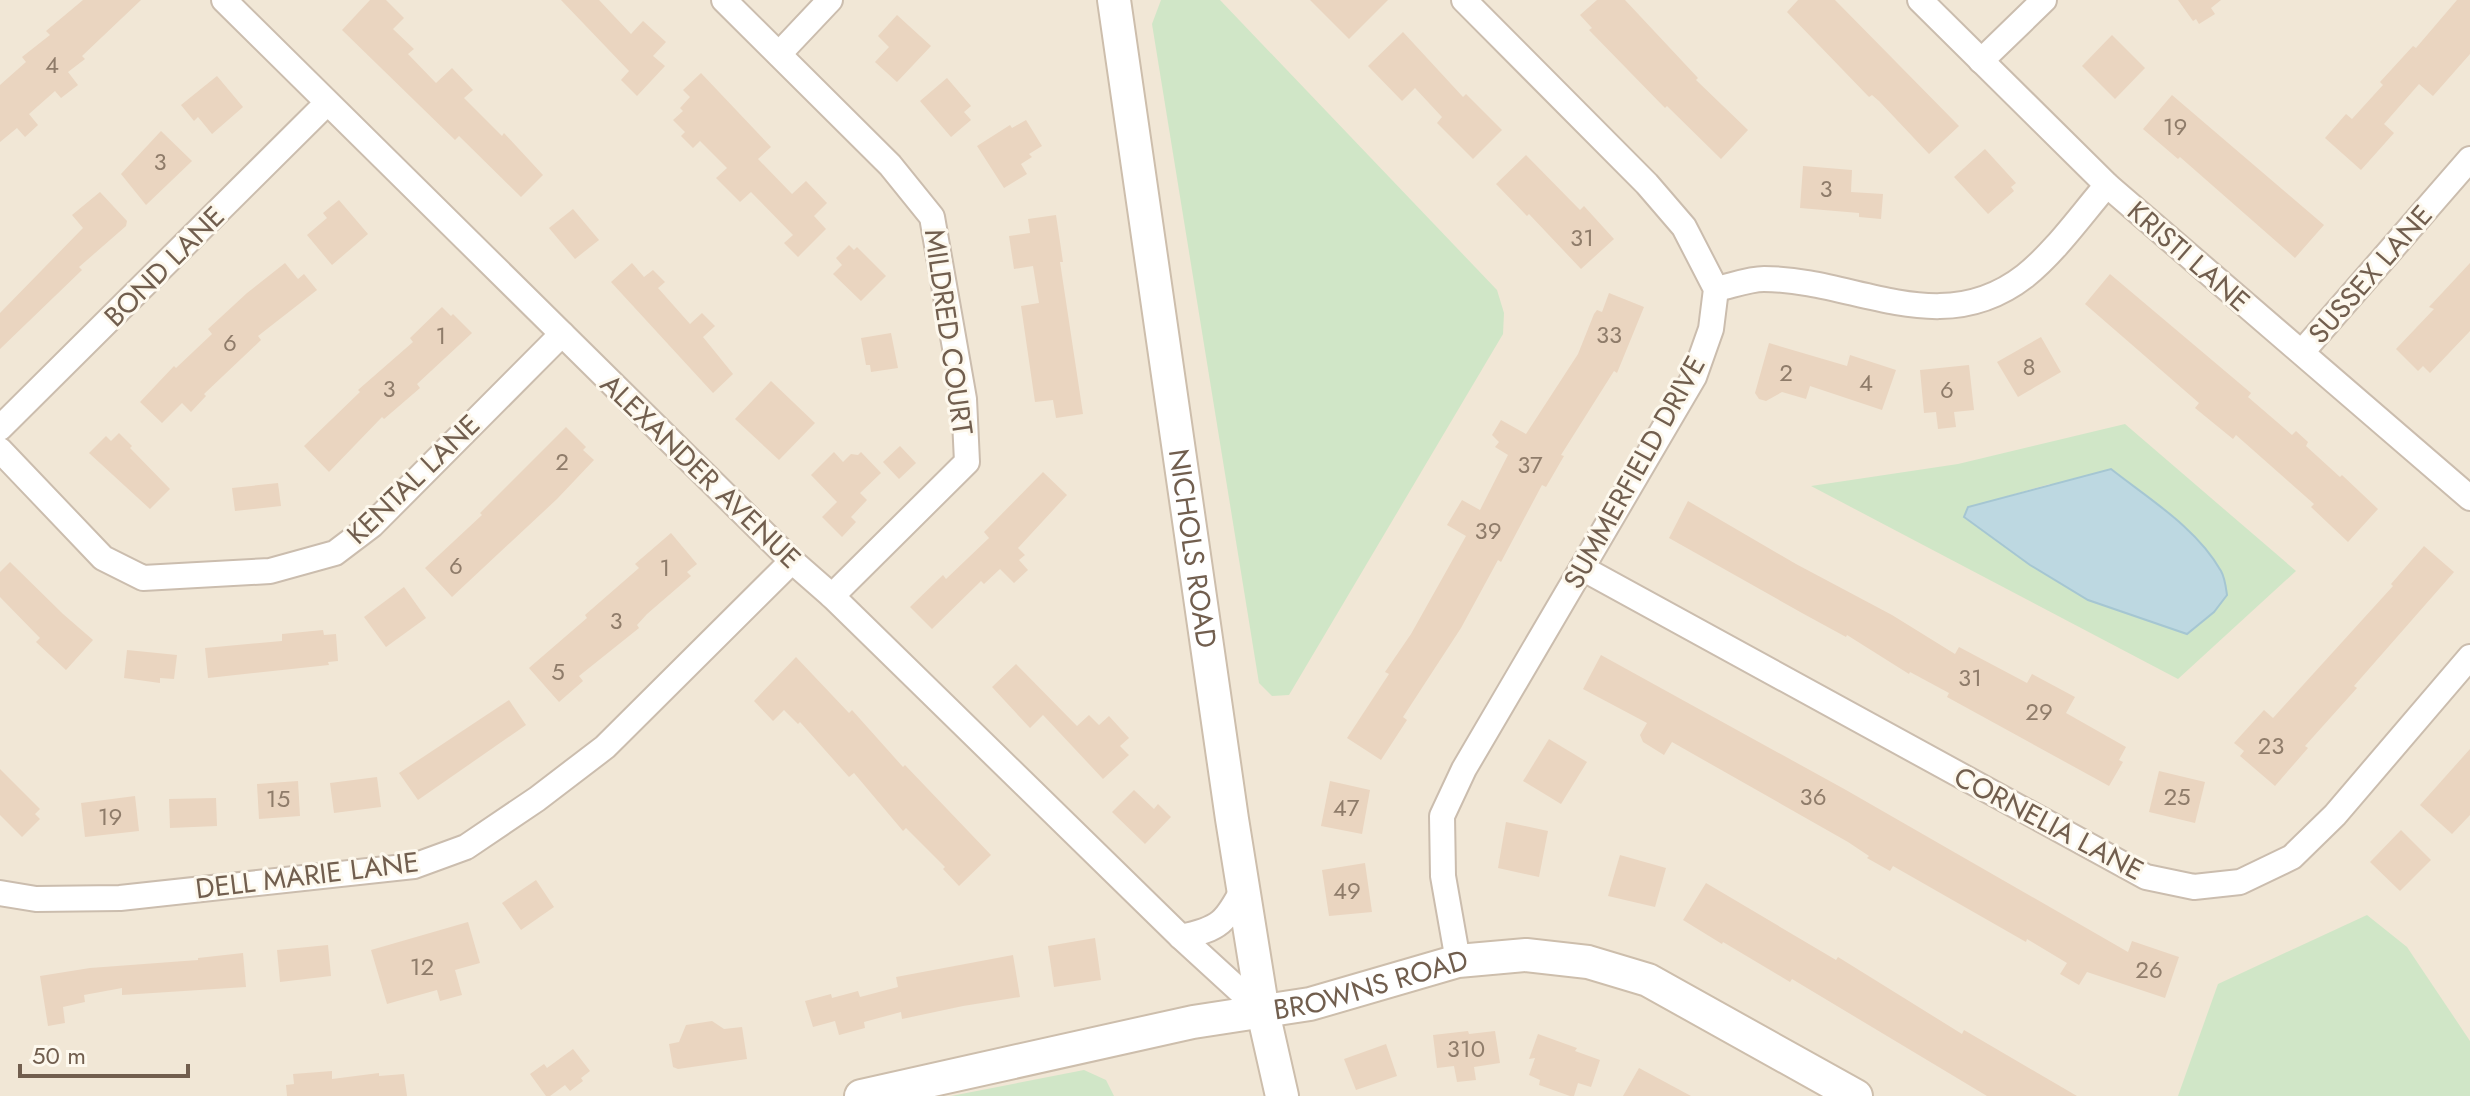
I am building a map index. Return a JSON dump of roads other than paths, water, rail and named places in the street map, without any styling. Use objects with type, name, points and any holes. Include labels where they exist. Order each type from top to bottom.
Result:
[{"type":"street","name":"ALEXANDER AVENUE","points":[[224,0],[792,561],[832,596],[1181,937],[1263,1012]]},
{"type":"street","name":"MILDRED COURT","points":[[724,0],[890,165],[932,217],[964,399],[967,462],[832,596]]},
{"type":"street","points":[[779,54],[830,0]]},
{"type":"street","name":"NICHOLS ROAD","points":[[1114,0],[1263,1012],[1282,1096]]},
{"type":"street","points":[[1464,0],[1647,184],[1684,227],[1716,289],[1763,279],[1927,307],[1960,305],[1995,294],[2025,276],[2107,185]]},
{"type":"street","name":"KRISTI LANE","points":[[1920,0],[2107,185],[2470,498]]},
{"type":"street","points":[[1981,61],[2044,0]]},
{"type":"street","name":"BOND LANE","points":[[0,428],[326,104]]},
{"type":"street","name":"SUSSEX LANE","points":[[2302,352],[2470,159]]},
{"type":"street","name":"SUMMERFIELD DRIVE","points":[[1458,961],[1443,876],[1442,816],[1464,769],[1694,377],[1711,329],[1716,289]]},
{"type":"street","name":"KENTAL LANE","points":[[0,450],[103,558],[143,578],[270,571],[335,553],[372,525],[562,334]]},
{"type":"street","name":"DELL MARIE LANE","points":[[0,893],[36,899],[120,898],[414,866],[466,847],[537,799],[605,747],[792,561]]},
{"type":"street","name":"CORNELIA LANE","points":[[1582,568],[2146,877],[2194,887],[2240,882],[2292,857],[2335,815],[2470,657]]},
{"type":"street","points":[[1181,937],[1206,932],[1227,917],[1244,887]]},
{"type":"street","name":"BROWNS ROAD","points":[[861,1096],[1193,1022],[1310,1004],[1458,961],[1526,955],[1588,962],[1648,980],[1856,1096]]},
{"type":"water","points":[[2111,469],[2186,528],[2211,556],[2222,574],[2227,595],[2214,612],[2187,634],[2088,600],[2030,565],[1964,517],[1968,507]]}]
